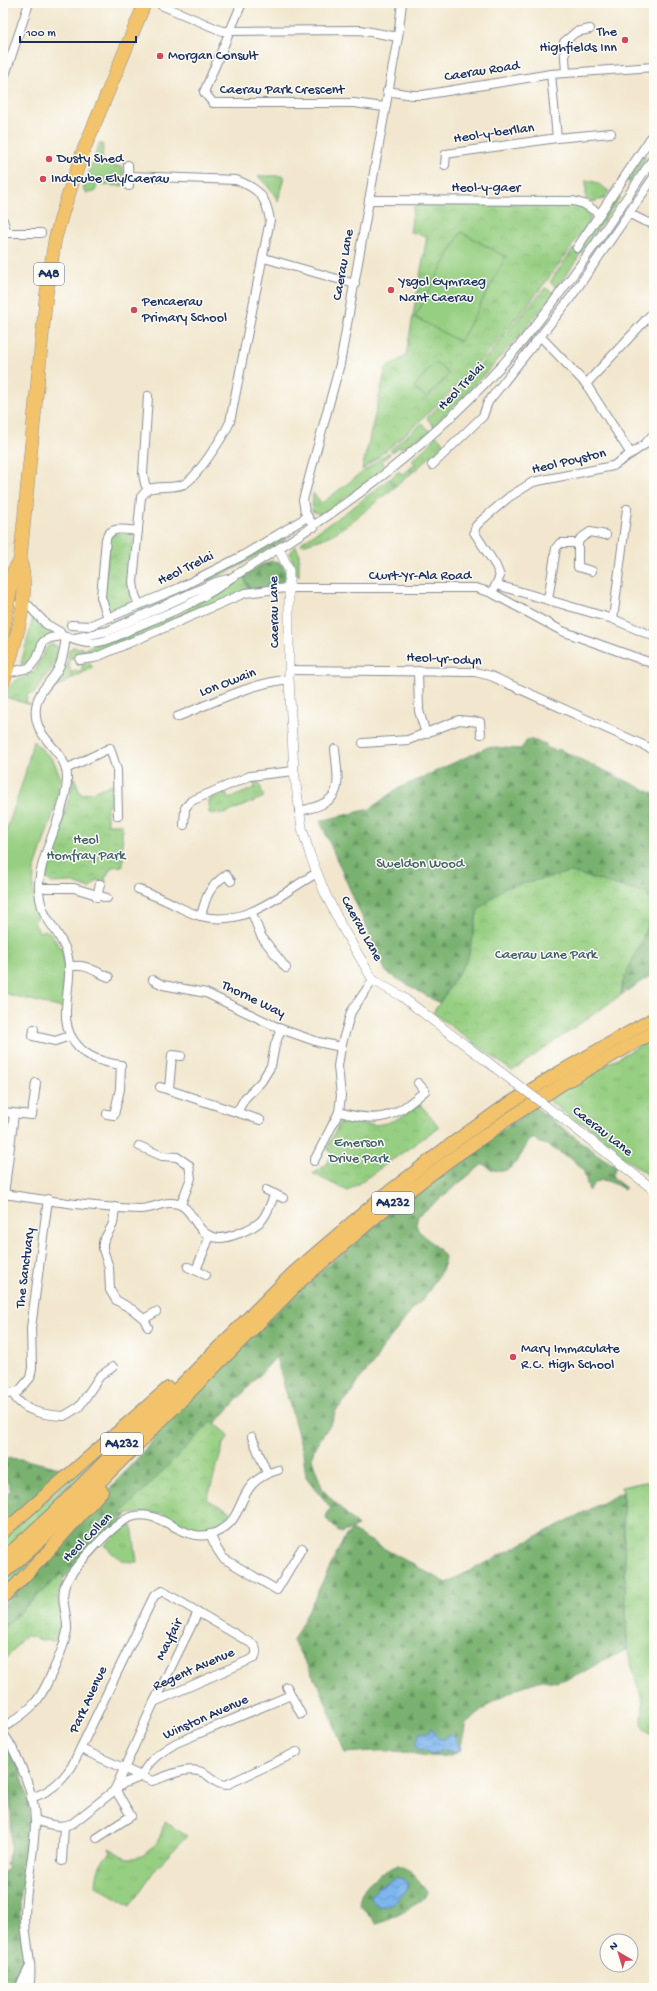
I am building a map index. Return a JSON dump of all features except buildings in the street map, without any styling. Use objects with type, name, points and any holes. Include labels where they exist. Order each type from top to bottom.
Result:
[{"type":"highway","name":"A48","points":[[8,668],[18,628],[14,570],[20,561],[46,297],[55,239],[82,154],[145,3]]},
{"type":"highway","name":"A48","points":[[3,632],[16,604]]},
{"type":"main road","name":"A4232","points":[[3,1559],[56,1510],[294,1272],[377,1201],[443,1150],[502,1108],[558,1073],[654,1018]]},
{"type":"main road","name":"A4232","points":[[3,1574],[56,1526],[302,1280],[384,1210],[450,1160],[510,1118],[564,1083],[654,1032]]},
{"type":"main road","points":[[3,1532],[238,1328]]},
{"type":"main road","points":[[3,1598],[44,1556],[166,1417]]},
{"type":"street","points":[[3,81],[29,3]]},
{"type":"street","points":[[229,31],[242,3]]},
{"type":"street","name":"Caerau Lane","points":[[314,527],[307,517],[303,506],[303,500],[337,378],[355,284],[384,107],[398,37],[402,3]]},
{"type":"street","points":[[161,6],[222,31],[360,30],[398,37]]},
{"type":"street","points":[[566,73],[565,40],[576,32],[590,29]]},
{"type":"street","name":"Caerau Park Crescent","points":[[229,31],[204,92],[213,103],[354,103],[384,107]]},
{"type":"street","name":"Caerau Road","points":[[387,91],[412,95],[423,95],[551,74],[654,67]]},
{"type":"street","points":[[551,74],[557,138]]},
{"type":"street","name":"Heol-y-berllan","points":[[445,165],[446,154],[557,138],[611,133]]},
{"type":"street","points":[[577,248],[654,133]]},
{"type":"street","points":[[645,146],[654,152]]},
{"type":"street","name":"Heol Trelai","points":[[8,668],[29,668],[37,658],[43,642],[50,638],[64,636],[75,638],[82,643],[90,643],[111,638],[187,605],[219,588],[231,578],[314,527],[351,501],[409,455],[457,412],[496,370],[560,294],[654,157]]},
{"type":"street","points":[[128,165],[129,186]]},
{"type":"street","points":[[129,176],[236,180],[252,186],[261,194],[267,205],[270,227],[230,422],[224,434],[194,475],[185,484],[178,486],[158,486],[148,488],[141,497],[133,582],[135,595],[139,605]]},
{"type":"street","name":"Heol Trelai","points":[[432,465],[483,416],[488,402],[541,337],[630,214],[654,177]]},
{"type":"street","name":"Heol-y-gaer","points":[[369,200],[573,201],[584,204],[600,214]]},
{"type":"street","points":[[630,214],[654,224]]},
{"type":"street","points":[[3,220],[5,233],[41,233]]},
{"type":"street","points":[[264,258],[355,284]]},
{"type":"street","points":[[586,384],[654,310]]},
{"type":"street","points":[[541,337],[586,384],[631,454]]},
{"type":"street","points":[[148,396],[143,473],[145,484],[148,488]]},
{"type":"street","name":"Heol Poyston","points":[[497,585],[500,576],[496,566],[474,532],[476,526],[482,520],[509,497],[533,482],[613,466],[631,454],[654,434]]},
{"type":"street","points":[[613,619],[628,524],[627,509]]},
{"type":"street","name":"Heol Trelai","points":[[71,625],[86,627],[204,576],[307,517]]},
{"type":"street","points":[[108,618],[101,597],[107,535],[113,530],[138,531]]},
{"type":"street","points":[[592,571],[578,567],[578,543],[580,539],[590,532],[606,535]]},
{"type":"street","points":[[548,600],[558,545],[563,542],[578,543]]},
{"type":"street","name":"Caerau Lane","points":[[279,549],[289,570],[291,589],[289,674],[294,771],[299,811],[306,842],[317,873],[342,927],[373,980],[401,996],[654,1190]]},
{"type":"street","points":[[492,593],[497,585],[613,619],[650,635]]},
{"type":"street","name":"Cwrt-Yr-Ala Road","points":[[291,589],[476,588],[492,593],[562,631],[654,664]]},
{"type":"street","points":[[80,660],[94,658],[245,593],[263,590],[291,589]]},
{"type":"street","points":[[16,604],[29,606],[46,624],[64,636],[61,664],[36,702],[35,714],[43,736],[61,757],[66,769],[66,787],[41,871],[39,888],[43,910],[48,922],[63,944],[69,967],[65,1019],[66,1028],[70,1036],[82,1051],[92,1057],[121,1065],[120,1089],[114,1115],[107,1114]]},
{"type":"street","points":[[418,671],[420,711],[426,734]]},
{"type":"street","name":"Heol-yr-odyn","points":[[289,674],[418,671],[475,672],[491,676],[654,750]]},
{"type":"street","name":"Lon Owain","points":[[176,717],[247,688],[289,674]]},
{"type":"street","points":[[363,743],[408,740],[459,720],[480,722],[481,734]]},
{"type":"street","points":[[66,769],[110,748],[117,766],[118,816]]},
{"type":"street","points":[[299,811],[319,807],[330,800],[336,790],[338,780],[335,749]]},
{"type":"street","points":[[184,825],[185,808],[191,801],[250,776],[294,771]]},
{"type":"street","points":[[138,889],[201,916],[217,918],[238,917],[252,913],[317,873]]},
{"type":"street","points":[[201,916],[208,891],[217,881],[226,875],[231,881]]},
{"type":"street","points":[[97,897],[100,884]]},
{"type":"street","points":[[39,888],[74,888],[97,897],[107,898]]},
{"type":"street","points":[[252,913],[261,936],[286,968]]},
{"type":"street","points":[[69,967],[74,965],[87,966],[109,977]]},
{"type":"street","name":"Thorne Way","points":[[153,980],[163,985],[213,996],[281,1029],[318,1042],[341,1047]]},
{"type":"street","points":[[314,1161],[339,1112],[341,1096],[338,1066],[341,1047],[351,1012],[373,980]]},
{"type":"street","points":[[34,1029],[32,1036],[55,1041],[70,1036]]},
{"type":"street","points":[[237,1112],[246,1098],[261,1082],[270,1066],[281,1029]]},
{"type":"street","points":[[169,1089],[172,1055],[181,1056]]},
{"type":"street","points":[[3,1112],[32,1115],[36,1083]]},
{"type":"street","points":[[339,1112],[361,1118],[378,1119],[394,1114],[406,1107],[425,1091],[418,1083]]},
{"type":"street","points":[[160,1087],[260,1120]]},
{"type":"street","points":[[14,1114],[4,1194],[141,1209],[171,1202],[181,1204],[189,1212],[201,1230],[210,1236],[218,1238],[226,1237],[253,1226],[262,1220],[275,1194]]},
{"type":"street","points":[[139,1146],[149,1146],[166,1157],[177,1157],[184,1160],[189,1165],[191,1178],[181,1204]]},
{"type":"street","points":[[319,1152],[327,1157]]},
{"type":"street","points":[[266,1190],[283,1198]]},
{"type":"street","name":"The Sanctuary","points":[[13,1394],[24,1386],[30,1378],[32,1368],[32,1328],[48,1199]]},
{"type":"street","points":[[115,1207],[113,1224],[104,1242],[103,1249],[109,1268],[110,1290],[116,1300],[133,1310],[146,1323],[156,1312]]},
{"type":"street","points":[[196,1270],[210,1236]]},
{"type":"street","points":[[188,1267],[206,1275]]},
{"type":"street","points":[[3,1395],[13,1394],[17,1401],[30,1410],[64,1416],[79,1407],[101,1370],[113,1368]]},
{"type":"street","points":[[252,1437],[267,1473]]},
{"type":"street","points":[[278,1470],[259,1477],[249,1487],[232,1521],[222,1529],[210,1534],[217,1548],[227,1561],[280,1592],[302,1548]]},
{"type":"street","name":"Heol Collen","points":[[3,1728],[34,1704],[55,1664],[66,1637],[67,1624],[63,1598],[68,1578],[76,1567],[117,1526],[129,1518],[147,1515],[160,1518],[188,1533],[210,1534]]},
{"type":"street","name":"Park Avenue","points":[[30,1798],[42,1794],[58,1784],[66,1776],[81,1749],[154,1596],[162,1591],[198,1612]]},
{"type":"street","name":"Regent Avenue","points":[[115,1789],[154,1702],[254,1658],[257,1650],[254,1645],[198,1612]]},
{"type":"street","name":"Mayfair","points":[[154,1702],[198,1612]]},
{"type":"street","points":[[287,1688],[301,1714]]},
{"type":"street","name":"Winston Avenue","points":[[141,1777],[148,1763],[176,1743],[291,1695]]},
{"type":"street","points":[[3,1733],[18,1758],[35,1820],[25,1918],[30,1966],[32,1971],[29,1988]]},
{"type":"street","points":[[81,1749],[152,1781],[187,1770],[198,1770],[220,1785],[226,1785],[297,1752]]},
{"type":"street","points":[[35,1820],[64,1826],[80,1819],[115,1789],[129,1780],[141,1777]]},
{"type":"street","points":[[97,1838],[131,1816],[115,1789]]},
{"type":"street","points":[[62,1861],[64,1826]]},
{"type":"street","points":[[19,1988],[30,1966]]},
{"type":"green space","points":[[99,144],[103,144],[102,165],[123,167],[123,186],[97,185],[95,192],[86,193],[83,189]]},
{"type":"green space","points":[[644,155],[646,158],[629,183],[626,180]]},
{"type":"green space","points":[[258,176],[284,176],[278,201],[272,191]]},
{"type":"green space","points":[[586,180],[595,182],[609,191],[604,199],[591,202],[586,199]]},
{"type":"green space","points":[[616,195],[620,197],[559,285],[560,290],[550,282],[573,249],[578,251]]},
{"type":"green space","points":[[418,204],[578,204],[587,209],[591,219],[540,289],[486,354],[428,414],[362,470],[386,368],[406,356],[427,236],[410,232],[414,206],[418,206]]},
{"type":"green space","points":[[461,232],[506,257],[460,342],[415,317]]},
{"type":"green space","points":[[545,288],[556,294],[540,310],[516,340],[487,372],[435,424],[435,428],[427,418],[478,367]]},
{"type":"green space","points":[[435,362],[449,374],[427,398],[414,387]]},
{"type":"green space","points":[[422,423],[431,432],[401,448],[399,447],[392,452],[390,450]]},
{"type":"green space","points":[[436,435],[445,444],[413,472],[410,468],[415,464],[412,460],[432,442]]},
{"type":"green space","points":[[389,452],[390,454],[382,461],[384,463],[375,476],[327,511],[320,514],[312,511],[313,493],[322,503]]},
{"type":"green space","points":[[409,469],[412,473],[396,486],[390,479],[399,471],[402,474]]},
{"type":"green space","points":[[389,479],[395,487],[356,518],[328,537],[302,545],[301,543],[355,506]]},
{"type":"green space","points":[[113,533],[131,534],[133,538],[133,551],[130,603],[110,612],[104,602],[108,540]]},
{"type":"green space","points":[[283,535],[286,539],[208,583],[206,579]]},
{"type":"green space","points":[[296,546],[299,553],[299,576],[297,576],[290,553]]},
{"type":"green space","points":[[271,561],[279,562],[284,567],[286,576],[281,585],[249,590],[244,577],[259,566]]},
{"type":"green space","points":[[244,577],[249,590],[178,619],[176,616],[189,610],[187,606]]},
{"type":"green space","points":[[166,598],[168,602],[99,632],[97,628]]},
{"type":"green space","points":[[34,614],[44,628],[53,634],[35,657],[26,663],[21,664]]},
{"type":"green space","points":[[173,616],[176,620],[94,655],[86,648],[159,620],[160,622]]},
{"type":"green space","points":[[53,644],[58,647],[55,663],[34,694],[28,693],[26,702],[31,705],[5,697],[14,682],[34,671],[44,651]]},
{"type":"green space","points":[[73,647],[83,648],[92,656],[87,656],[82,651],[76,652],[74,658],[68,659],[69,650]]},
{"type":"green space","points":[[68,661],[72,679],[55,688],[63,678],[62,673]]},
{"type":"green space","points":[[90,663],[92,668],[73,678],[71,672],[82,670],[82,664]]},
{"type":"green space","name":"Sweldon Wood","points":[[528,739],[546,744],[546,747],[556,751],[558,749],[654,794],[654,906],[645,894],[478,910],[468,959],[439,1003],[386,972],[320,821],[370,809],[395,790],[488,747],[521,749]]},
{"type":"green space","points":[[33,741],[53,760],[61,778],[55,808],[34,871],[33,891],[38,917],[34,922],[39,932],[44,930],[49,932],[62,949],[65,967],[62,1008],[3,993],[3,841],[24,778]]},
{"type":"green space","name":"Heol Homfray Park","points":[[73,775],[81,794],[93,792],[112,784],[113,805],[107,806],[107,824],[122,824],[123,866],[112,867],[105,878],[106,884],[97,880],[90,889],[71,882],[52,883],[45,878],[71,792]]},
{"type":"green space","points":[[258,781],[264,797],[224,814],[209,813],[209,800],[226,793],[228,799],[255,788],[253,782]]},
{"type":"green space","name":"Caerau Lane Park","points":[[571,872],[646,894],[654,906],[654,911],[622,984],[621,995],[512,1071],[433,1013],[468,959],[478,910],[504,888]]},
{"type":"green space","points":[[654,911],[654,974],[621,995],[622,984]]},
{"type":"green space","points":[[654,1038],[654,1179],[609,1147],[603,1138],[585,1124],[575,1121],[548,1100],[614,1060]]},
{"type":"green space","name":"Emerson Drive Park","points":[[420,1104],[439,1127],[348,1191],[313,1174],[327,1164],[332,1154],[327,1148],[341,1120],[359,1124],[378,1125],[400,1118]]},
{"type":"green space","points":[[535,1107],[604,1159],[617,1166],[613,1174],[613,1178],[626,1188],[624,1189],[609,1182],[601,1181],[593,1185],[589,1191],[584,1172],[573,1160],[535,1139],[530,1139],[512,1167],[501,1171],[493,1170],[483,1164],[418,1216],[416,1224],[418,1230],[445,1256],[443,1268],[424,1299],[416,1305],[383,1347],[375,1361],[359,1380],[350,1395],[335,1412],[333,1420],[314,1449],[312,1458],[323,1490],[358,1526],[341,1533],[326,1519],[327,1512],[331,1508],[306,1477],[303,1452],[276,1357],[215,1424],[216,1428],[64,1578],[37,1596],[3,1628],[3,1604],[143,1452],[169,1420],[299,1289],[421,1186]]},
{"type":"green space","points":[[212,1421],[229,1435],[223,1446],[207,1500],[232,1512],[216,1526],[203,1530],[189,1529],[160,1512],[159,1514],[149,1512],[120,1515]]},
{"type":"green space","points":[[128,1430],[48,1511],[3,1553],[3,1537]]},
{"type":"green space","points":[[3,1458],[21,1459],[69,1470],[3,1527],[3,1499],[11,1490],[3,1474]]},
{"type":"green space","points":[[645,1482],[654,1482],[654,1735],[648,1732],[642,1724],[643,1703],[627,1650],[623,1492],[621,1487]]},
{"type":"green space","points":[[623,1492],[627,1650],[604,1660],[578,1675],[556,1682],[542,1680],[520,1687],[494,1701],[466,1723],[460,1751],[452,1754],[435,1757],[387,1751],[345,1753],[320,1688],[293,1641],[345,1537],[351,1530],[446,1583]]},
{"type":"green space","points":[[85,1503],[3,1593],[3,1580]]},
{"type":"green space","points":[[132,1525],[137,1562],[119,1558],[105,1545],[115,1535]]},
{"type":"green space","points":[[61,1574],[64,1578],[58,1596],[62,1625],[59,1641],[42,1640],[25,1635],[3,1663],[3,1628]]},
{"type":"green space","points":[[3,1739],[18,1763],[30,1806],[28,1805],[33,1830],[27,1843],[26,1861],[19,1867],[23,1869],[25,1875],[24,1883],[20,1890],[20,1922],[25,1957],[23,1966],[18,1975],[13,1978],[3,1978],[5,1895],[3,1894],[3,1873],[9,1868],[6,1865],[11,1847],[11,1810],[8,1778],[3,1771]]},
{"type":"green space","points":[[164,1821],[187,1836],[156,1868],[130,1906],[96,1886],[99,1867],[111,1852],[109,1848],[128,1858],[139,1857],[150,1851],[154,1846],[161,1834]]},
{"type":"green space","points":[[398,1865],[407,1869],[414,1875],[427,1891],[425,1897],[413,1906],[392,1917],[376,1923],[359,1904],[361,1896],[372,1880],[378,1875]]},
{"type":"green space","points":[[25,1957],[24,1970],[17,1984],[16,1983],[8,1988],[3,1987],[3,1978],[7,1978],[24,1961]]},
{"type":"water","points":[[431,1727],[439,1739],[443,1739],[449,1735],[454,1736],[461,1749],[456,1753],[445,1750],[432,1753],[423,1749],[419,1750],[415,1742],[418,1740],[420,1732],[429,1733]]},
{"type":"water","points":[[398,1877],[407,1882],[408,1887],[405,1892],[391,1904],[386,1906],[376,1905],[371,1900],[372,1895],[379,1886]]},
{"type":"place","name":"The Highfields Inn","points":[[625,40]]},
{"type":"place","name":"Morgan Consult","points":[[160,56]]},
{"type":"place","name":"Dusty Shed","points":[[49,159]]},
{"type":"place","name":"Indycube Ely/Caerau","points":[[43,179]]},
{"type":"place","name":"Ysgol Gymraeg Nant Caerau","points":[[391,290]]},
{"type":"place","name":"Pencaerau Primary School","points":[[134,310]]},
{"type":"place","name":"Mary Immaculate R.C. High School","points":[[513,1357]]}]
